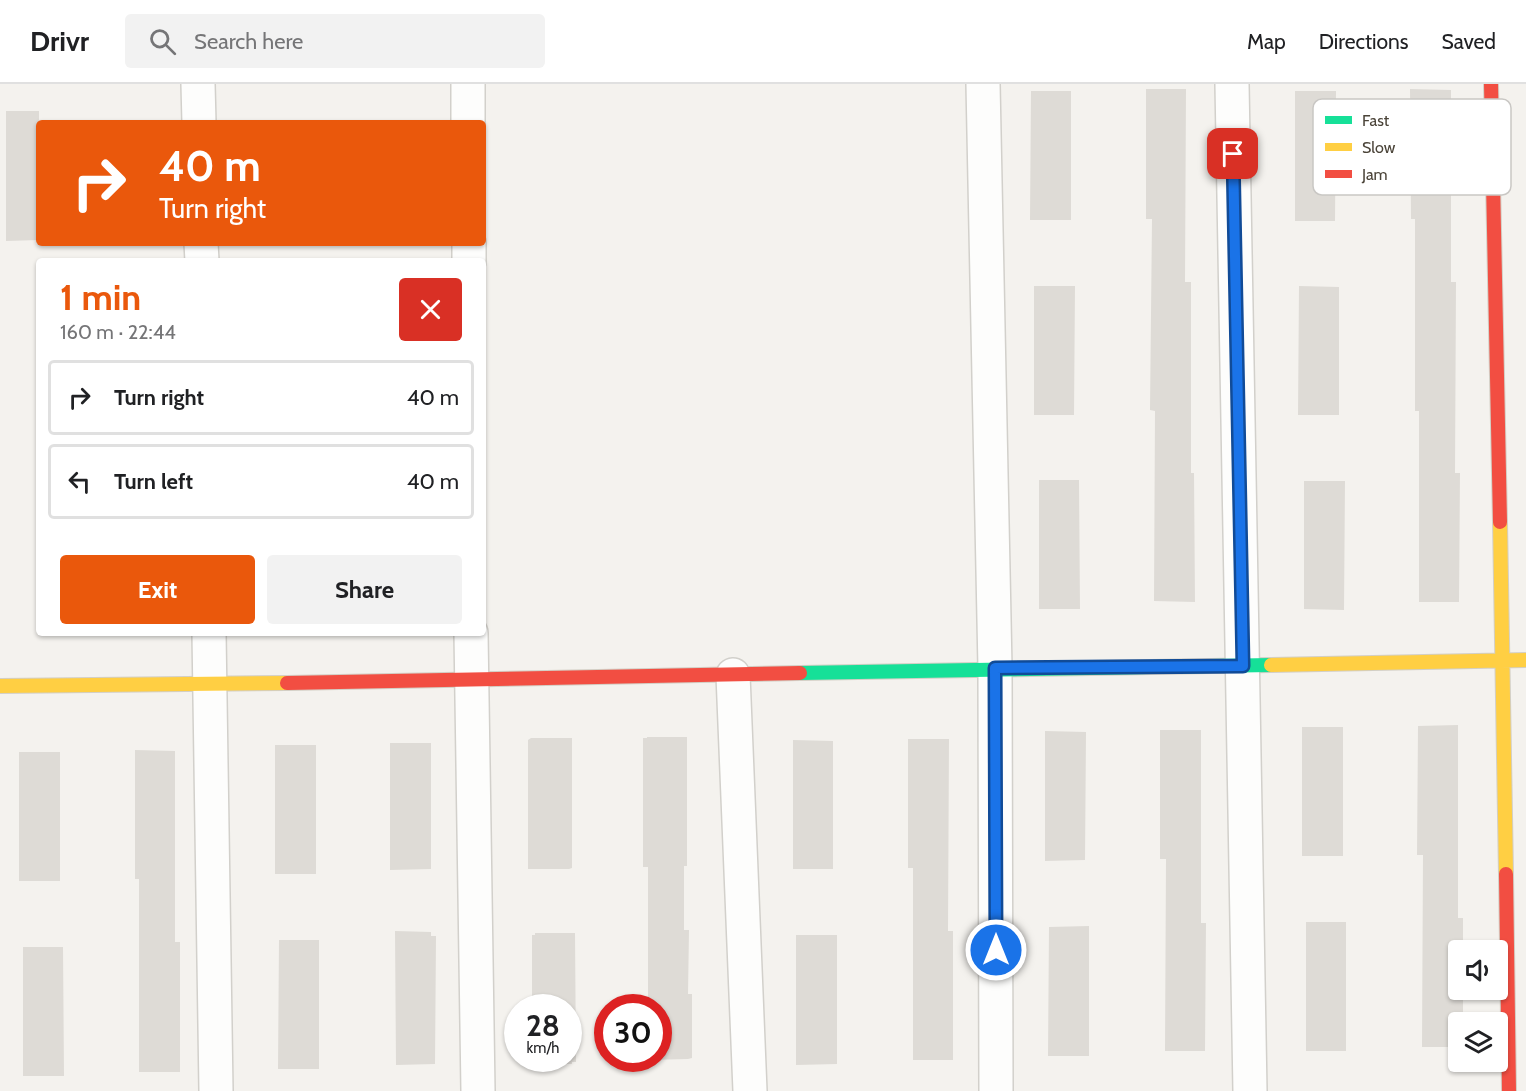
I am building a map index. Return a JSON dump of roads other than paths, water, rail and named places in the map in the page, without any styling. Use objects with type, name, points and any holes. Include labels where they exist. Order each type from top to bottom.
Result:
[{"type":"street","points":[[198,84],[199,120]]},
{"type":"street","points":[[468,84],[468,120]]},
{"type":"street","points":[[983,84],[995,668],[996,1091]]},
{"type":"street","points":[[1232,84],[1250,1091]]},
{"type":"street","points":[[1491,84],[1491,99]]},
{"type":"street","points":[[1493,195],[1509,1091]]},
{"type":"street","points":[[209,636],[216,1091]]},
{"type":"street","points":[[471,636],[478,1091]]},
{"type":"street","points":[[0,686],[1526,660]]},
{"type":"street","points":[[733,675],[750,1091]]}]
